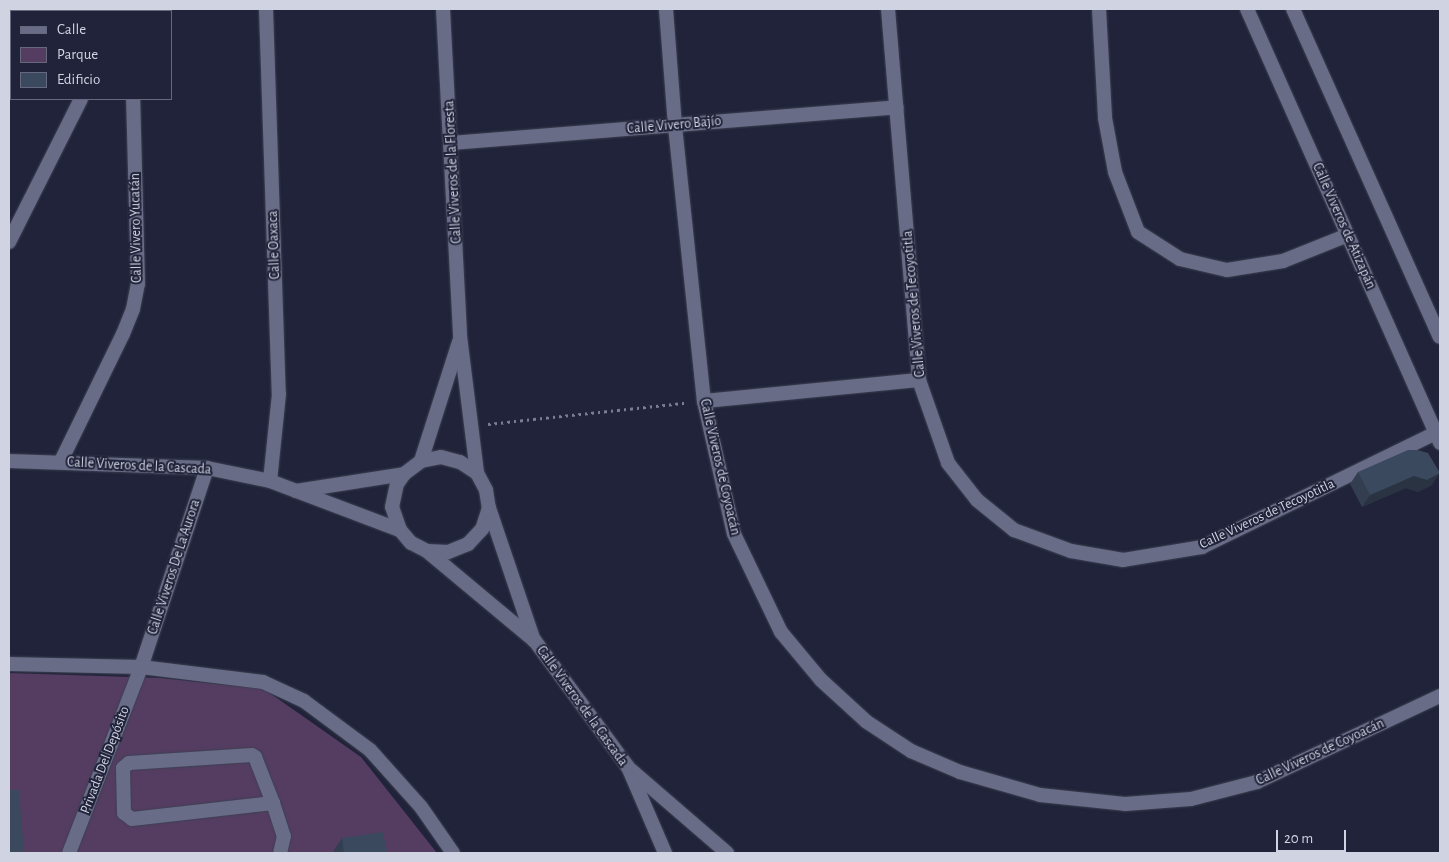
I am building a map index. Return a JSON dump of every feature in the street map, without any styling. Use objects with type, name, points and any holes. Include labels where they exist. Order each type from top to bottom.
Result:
[{"type":"street","name":"Calle Oaxaca","points":[[266,9],[279,394],[270,481]]},
{"type":"street","name":"Calle Viveros de la Floresta","points":[[443,9],[452,143],[460,336],[473,425],[477,474]]},
{"type":"street","name":"Calle Viveros de Coyoacán","points":[[666,9],[675,126],[704,401],[734,534],[781,632],[820,680],[867,722],[911,751],[960,772],[1040,795],[1125,804],[1190,799],[1257,782],[1440,696]]},
{"type":"street","name":"Calle Viveros de Tecoyotitla","points":[[888,9],[919,380],[948,463],[977,500],[1014,530],[1071,550],[1123,560],[1202,547],[1439,436]]},
{"type":"street","points":[[1099,9],[1105,118],[1115,172],[1138,232],[1180,259],[1227,270],[1283,261],[1348,235]]},
{"type":"street","name":"Calle Viveros de Atizapán","points":[[1247,9],[1439,436]]},
{"type":"street","points":[[1293,9],[1440,337]]},
{"type":"street","points":[[9,242],[80,100]]},
{"type":"street","name":"Calle Vivero Yucatán","points":[[61,461],[122,334],[138,284],[133,100]]},
{"type":"street","name":"Calle Vivero Bajío","points":[[452,143],[897,107]]},
{"type":"street","name":"Calle Viveros de la Floresta","points":[[421,461],[460,336]]},
{"type":"street","points":[[704,401],[919,380]]},
{"type":"street","points":[[441,457],[460,462],[477,474],[486,490],[488,508],[482,529],[468,544],[448,552],[427,551],[412,543],[400,530],[392,507],[397,484],[404,474],[421,461],[441,457]]},
{"type":"street","name":"Calle Viveros de la Cascada","points":[[9,461],[61,461],[207,468],[270,481],[400,530]]},
{"type":"street","name":"Calle Viveros De La Aurora","points":[[141,667],[207,468]]},
{"type":"street","name":"Calle Viveros de la Cascada","points":[[296,491],[404,474]]},
{"type":"street","name":"Calle Viveros de la Cascada","points":[[488,508],[534,642]]},
{"type":"street","name":"Calle Viveros de la Cascada","points":[[427,551],[534,642],[628,767],[665,853]]},
{"type":"street","points":[[9,664],[141,667],[263,682],[304,701],[370,750],[421,807],[453,853]]},
{"type":"street","name":"Privada Del Depósito","points":[[69,853],[141,667]]},
{"type":"street","points":[[273,803],[132,819],[124,813],[123,768],[129,763],[248,754],[256,757],[273,803],[284,836],[280,853]]},
{"type":"street","points":[[628,767],[727,853]]},
{"type":"path","points":[[473,425],[704,401]]},
{"type":"green space","points":[[9,673],[161,678],[264,689],[361,757],[437,853],[9,853]]},
{"type":"building","points":[[1408,450],[1428,453],[1440,473],[1427,480],[1414,476],[1370,495],[1358,472]]},
{"type":"building","points":[[9,790],[19,790],[24,853],[9,853]]},
{"type":"building","points":[[383,832],[387,853],[344,853],[342,838]]}]
